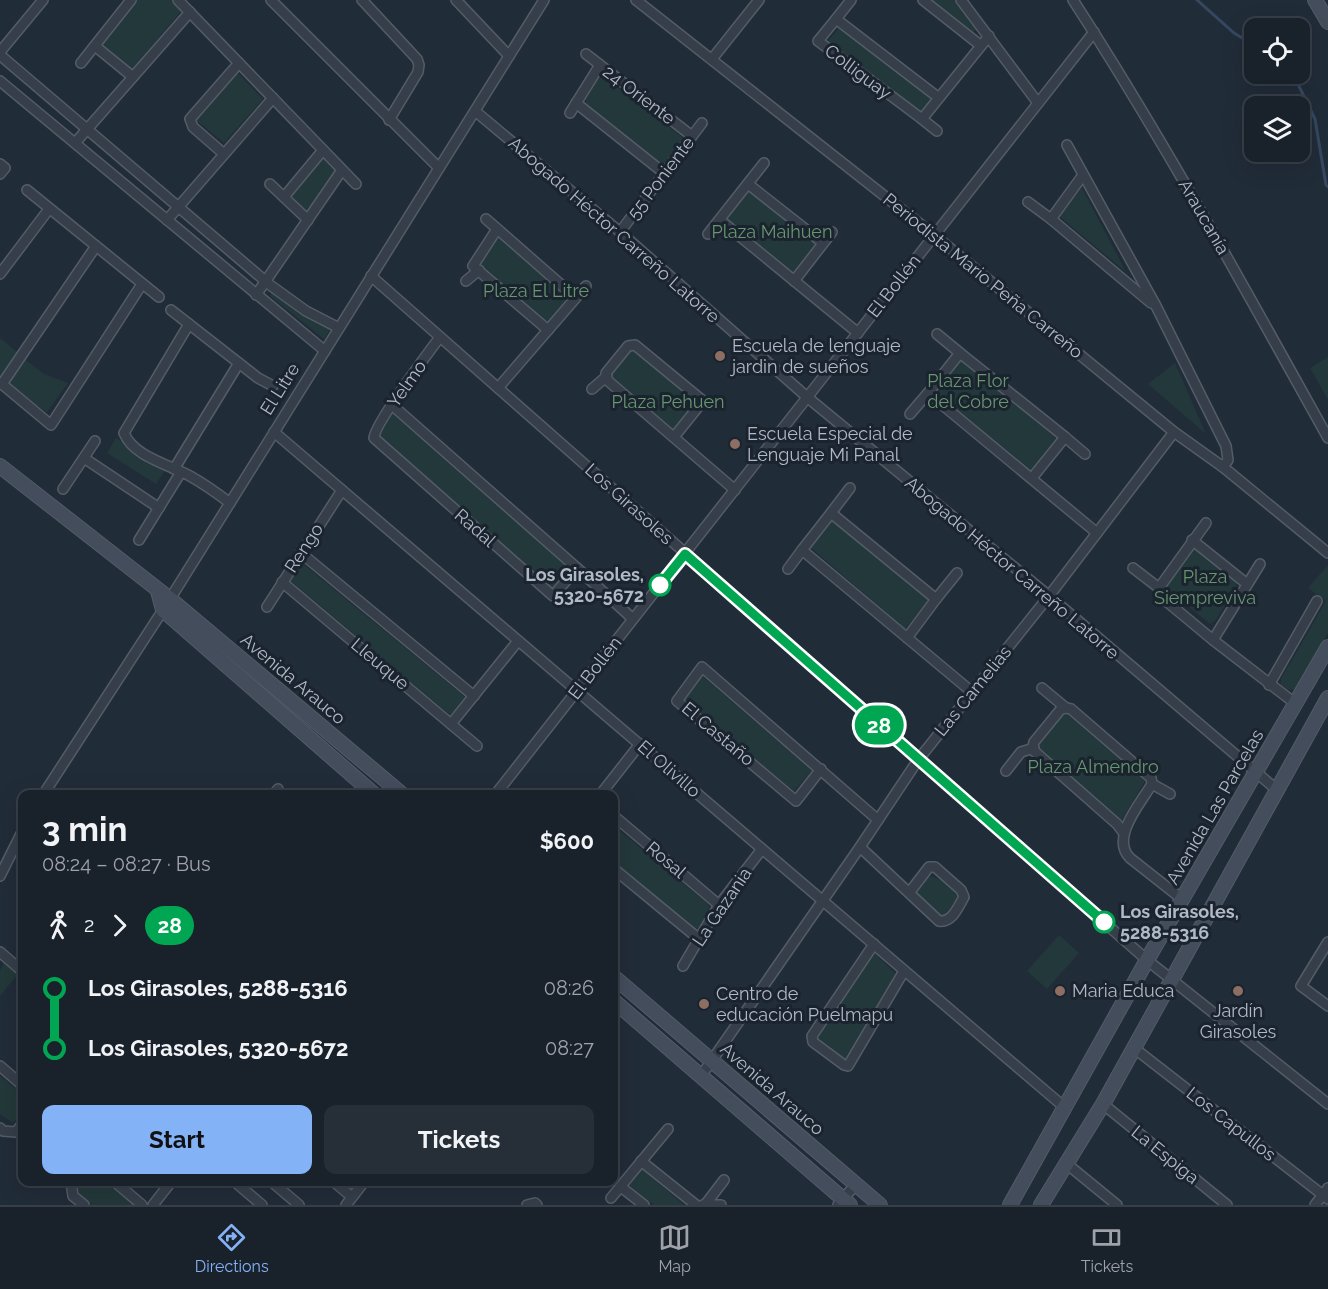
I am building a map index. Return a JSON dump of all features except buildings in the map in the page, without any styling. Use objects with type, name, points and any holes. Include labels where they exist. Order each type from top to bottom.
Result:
[{"type":"street","points":[[43,0],[0,54],[86,130],[266,281],[306,311],[339,327]]},
{"type":"street","points":[[81,63],[131,0]]},
{"type":"street","points":[[178,0],[356,184]]},
{"type":"street","points":[[271,0],[439,168]]},
{"type":"street","points":[[362,0],[419,65],[418,72],[389,120]]},
{"type":"street","points":[[456,0],[509,56]]},
{"type":"street","name":"El Litre","points":[[46,790],[230,503],[544,0]]},
{"type":"street","name":"Periodista Mario Peña Carreño","points":[[636,0],[934,235],[1174,432],[1223,467],[1328,553]]},
{"type":"street","points":[[712,59],[759,0]]},
{"type":"street","name":"Colliguay","points":[[851,0],[818,41],[937,131]]},
{"type":"street","points":[[923,0],[980,45]]},
{"type":"street","points":[[961,0],[1038,103]]},
{"type":"street","name":"Araucanía","points":[[1073,0],[1218,241],[1328,438]]},
{"type":"street","points":[[1315,0],[1328,22]]},
{"type":"street","points":[[75,143],[190,12]]},
{"type":"street","name":"Colliguay","points":[[836,19],[939,98]]},
{"type":"street","name":"El Bollén","points":[[499,790],[1094,32]]},
{"type":"street","points":[[922,119],[989,36]]},
{"type":"street","points":[[95,46],[133,77]]},
{"type":"street","name":"24 Oriente","points":[[586,54],[692,136]]},
{"type":"street","points":[[224,154],[193,127],[190,119],[239,63]]},
{"type":"street","points":[[570,113],[600,65]]},
{"type":"street","points":[[0,81],[325,351]]},
{"type":"street","points":[[167,220],[273,98]]},
{"type":"street","points":[[576,103],[664,173]]},
{"type":"street","name":"Abogado Héctor Carreño Latorre","points":[[475,111],[620,232],[807,397],[1048,596],[1277,790]]},
{"type":"street","name":"55 Poniente","points":[[620,232],[702,123]]},
{"type":"street","points":[[1067,145],[1156,306],[1226,446],[1227,460],[1223,467]]},
{"type":"street","points":[[284,197],[323,150]]},
{"type":"street","points":[[708,234],[764,163]]},
{"type":"street","points":[[0,164],[5,168],[0,174]]},
{"type":"street","points":[[256,295],[342,170]]},
{"type":"street","points":[[1051,219],[1083,175]]},
{"type":"street","points":[[270,184],[308,220]]},
{"type":"street","points":[[748,184],[823,243]]},
{"type":"street","points":[[27,190],[159,297]]},
{"type":"street","points":[[1028,201],[1156,306]]},
{"type":"street","points":[[0,274],[49,209]]},
{"type":"street","points":[[486,219],[575,297]]},
{"type":"street","points":[[720,220],[858,333]]},
{"type":"street","points":[[466,281],[476,268],[497,229]]},
{"type":"street","points":[[794,281],[832,232]]},
{"type":"street","points":[[96,246],[1,383],[51,425],[142,284]]},
{"type":"street","points":[[476,268],[548,330]]},
{"type":"street","name":"Los Girasoles","points":[[371,276],[1147,960],[1328,1104]]},
{"type":"street","points":[[498,388],[586,286]]},
{"type":"street","points":[[171,309],[258,378],[273,386]]},
{"type":"street","points":[[189,324],[124,433],[127,440],[149,457],[206,486],[230,503]]},
{"type":"street","points":[[937,334],[1085,454]]},
{"type":"street","name":"Yelmo","points":[[374,432],[440,336]]},
{"type":"street","points":[[592,389],[628,346],[635,345],[703,401],[674,437]]},
{"type":"street","points":[[910,414],[960,353]]},
{"type":"street","points":[[139,540],[239,363]]},
{"type":"street","points":[[606,375],[607,380],[735,490]]},
{"type":"street","points":[[928,393],[1097,532]]},
{"type":"street","name":"Radal","points":[[392,405],[633,620]]},
{"type":"street","name":"El Olivillo","points":[[274,432],[1064,1107]]},
{"type":"street","name":"Radal","points":[[374,432],[374,438],[553,596],[577,568]]},
{"type":"street","name":"Las Camelias","points":[[701,1076],[918,760],[1174,432]]},
{"type":"street","points":[[1032,478],[1065,437]]},
{"type":"street","points":[[63,489],[95,441]]},
{"type":"street","points":[[84,458],[159,508]]},
{"type":"street","name":"Avenida Arauco","points":[[0,466],[158,591],[166,604],[370,790]]},
{"type":"street","points":[[788,568],[850,488]]},
{"type":"street","name":"Rengo","points":[[267,607],[342,490]]},
{"type":"street","points":[[831,513],[936,599]]},
{"type":"street","points":[[1206,523],[1159,588],[1160,596],[1269,685],[1296,704]]},
{"type":"street","points":[[1192,540],[1246,584]]},
{"type":"street","points":[[802,550],[972,692]]},
{"type":"street","name":"Lleuque","points":[[301,553],[474,696]]},
{"type":"street","points":[[1213,640],[1260,564]]},
{"type":"street","points":[[1133,568],[1159,588]]},
{"type":"street","points":[[907,638],[957,573]]},
{"type":"street","name":"Lleuque","points":[[282,582],[477,746]]},
{"type":"street","points":[[1269,685],[1317,601]]},
{"type":"street","name":"Avenida Arauco","points":[[166,604],[397,790]]},
{"type":"street","points":[[451,724],[518,641]]},
{"type":"street","name":"Avenida Las Parcelas","points":[[1010,1205],[1147,960],[1328,647]]},
{"type":"street","name":"El Castaño","points":[[821,769],[796,801],[677,700],[702,667],[821,769],[878,820]]},
{"type":"street","points":[[1042,688],[1066,708],[1071,709],[1151,778],[1152,784],[1123,832],[1122,844],[1125,852],[1182,899]]},
{"type":"street","points":[[1041,1205],[1103,1104],[1328,698]]},
{"type":"street","points":[[1066,708],[1060,709],[1034,742],[1034,748],[1118,824],[1123,832]]},
{"type":"street","points":[[1283,726],[1306,738]]},
{"type":"street","points":[[604,790],[640,744]]},
{"type":"street","points":[[1006,771],[1021,752],[1034,748]]},
{"type":"street","points":[[1152,784],[1170,794]]},
{"type":"street","name":"Rosal","points":[[618,819],[719,905]]},
{"type":"street","points":[[0,876],[18,840]]},
{"type":"street","points":[[860,847],[909,893],[939,921],[949,920],[964,897],[961,890],[935,867],[929,867],[909,893]]},
{"type":"street","name":"La Gazania","points":[[683,966],[719,905],[762,849]]},
{"type":"street","points":[[618,872],[699,939]]},
{"type":"street","points":[[1328,942],[1301,986],[1328,1006]]},
{"type":"street","points":[[874,944],[812,1036],[813,1042],[848,1066],[904,971]]},
{"type":"street","points":[[0,966],[3,954],[18,967]]},
{"type":"street","name":"Avenida Arauco","points":[[618,980],[880,1205]]},
{"type":"street","name":"Avenida Arauco","points":[[618,1004],[844,1203]]},
{"type":"street","name":"Los Capullos","points":[[1134,1048],[1326,1194]]},
{"type":"street","points":[[0,1066],[18,1082]]},
{"type":"street","name":"La Espiga","points":[[1103,1104],[1227,1205]]},
{"type":"street","points":[[0,1128],[3,1131],[16,1132],[18,1129]]},
{"type":"street","points":[[611,1198],[668,1129]]},
{"type":"street","points":[[641,1161],[697,1205],[721,1205]]},
{"type":"street","points":[[1066,1164],[1117,1205]]},
{"type":"street","points":[[705,1205],[724,1180]]},
{"type":"street","points":[[844,1203],[856,1184]]},
{"type":"street","points":[[71,1186],[73,1196],[84,1205]]},
{"type":"street","points":[[120,1186],[142,1205]]},
{"type":"street","points":[[153,1205],[168,1186]]},
{"type":"street","points":[[240,1186],[262,1205]]},
{"type":"street","points":[[277,1186],[299,1205]]},
{"type":"street","points":[[337,1186],[349,1201],[361,1186]]},
{"type":"street","points":[[621,1186],[644,1205]]},
{"type":"street","points":[[1315,1205],[1326,1194]]},
{"type":"street","points":[[527,1205],[535,1203],[537,1205]]},
{"type":"green space","points":[[137,0],[171,0],[182,10],[132,69],[102,43]]},
{"type":"green space","points":[[932,0],[955,0],[977,29],[973,32]]},
{"type":"green space","points":[[839,28],[931,98],[921,113],[827,42]]},
{"type":"green space","points":[[237,72],[263,99],[224,143],[196,120]]},
{"type":"green space","points":[[604,77],[682,137],[682,144],[666,165],[659,164],[586,105],[586,99],[598,79]]},
{"type":"green space","points":[[323,158],[335,171],[307,212],[290,196]]},
{"type":"green space","points":[[1082,188],[1126,272],[1059,216]]},
{"type":"green space","name":"Plaza Maihuen","points":[[752,191],[817,242],[818,246],[797,273],[791,273],[728,223],[727,217],[745,193]]},
{"type":"green space","name":"Plaza El Litre","points":[[501,237],[569,295],[568,300],[549,323],[543,322],[481,267],[481,262],[496,238]]},
{"type":"green space","points":[[273,291],[330,329],[324,339],[270,296]]},
{"type":"green space","points":[[0,338],[21,355],[0,381]]},
{"type":"green space","name":"Plaza Pehuen","points":[[635,349],[695,399],[677,428],[671,430],[612,380],[610,373],[629,350]]},
{"type":"green space","points":[[22,357],[44,374],[68,383],[47,412],[4,384]]},
{"type":"green space","points":[[1328,357],[1328,400],[1310,368]]},
{"type":"green space","name":"Plaza Flor del Cobre","points":[[962,359],[1056,438],[1031,470],[937,393]]},
{"type":"green space","points":[[1175,363],[1206,434],[1148,384]]},
{"type":"green space","points":[[393,410],[571,568],[550,593],[376,436]]},
{"type":"green space","points":[[116,438],[166,469],[156,484],[107,453]]},
{"type":"green space","points":[[831,520],[929,600],[905,629],[810,547]]},
{"type":"green space","name":"Plaza Siempreviva","points":[[1194,547],[1237,580],[1236,588],[1215,621],[1210,624],[1165,587]]},
{"type":"green space","points":[[302,563],[465,697],[450,715],[291,581]]},
{"type":"green space","points":[[1328,565],[1328,633],[1296,689],[1289,690],[1281,685],[1281,679],[1326,601],[1308,588]]},
{"type":"green space","points":[[701,675],[812,770],[794,791],[684,700]]},
{"type":"green space","name":"Plaza Almendro","points":[[1062,712],[1068,712],[1145,781],[1120,823],[1036,749],[1036,743]]},
{"type":"green space","points":[[618,829],[709,905],[707,918],[701,927],[698,929],[618,866]]},
{"type":"green space","points":[[928,876],[937,878],[946,884],[958,898],[945,917],[938,918],[918,898],[917,891]]},
{"type":"green space","points":[[1059,935],[1079,953],[1047,989],[1027,971]]},
{"type":"green space","points":[[875,954],[897,975],[851,1059],[844,1062],[816,1041],[815,1034],[870,955]]},
{"type":"green space","points":[[4,962],[18,974],[0,996],[0,971]]},
{"type":"green space","points":[[0,1076],[18,1091],[18,1117],[13,1123],[0,1114]]},
{"type":"green space","points":[[642,1169],[684,1205],[654,1205],[629,1185]]},
{"type":"green space","points":[[77,1186],[112,1186],[133,1205],[92,1205],[77,1191]]},
{"type":"waterway","points":[[1197,0],[1244,39]]},
{"type":"waterway","points":[[1298,84],[1315,119],[1328,187]]},
{"type":"bus line","name":"28","points":[[660,585],[685,554],[1104,922]]},
{"type":"place","name":"Escuela de lenguaje jardin de sueños","points":[[720,356]]},
{"type":"place","name":"Escuela Especial de Lenguaje Mi Panal","points":[[735,444]]},
{"type":"place","name":"Los Girasoles, 5320-5672","points":[[660,585]]},
{"type":"place","name":"Los Girasoles, 5288-5316","points":[[1104,922]]},
{"type":"place","name":"Maria Educa","points":[[1060,991]]},
{"type":"place","name":"Jardín Girasoles","points":[[1238,991]]},
{"type":"place","name":"Centro de educación Puelmapu","points":[[704,1004]]}]
